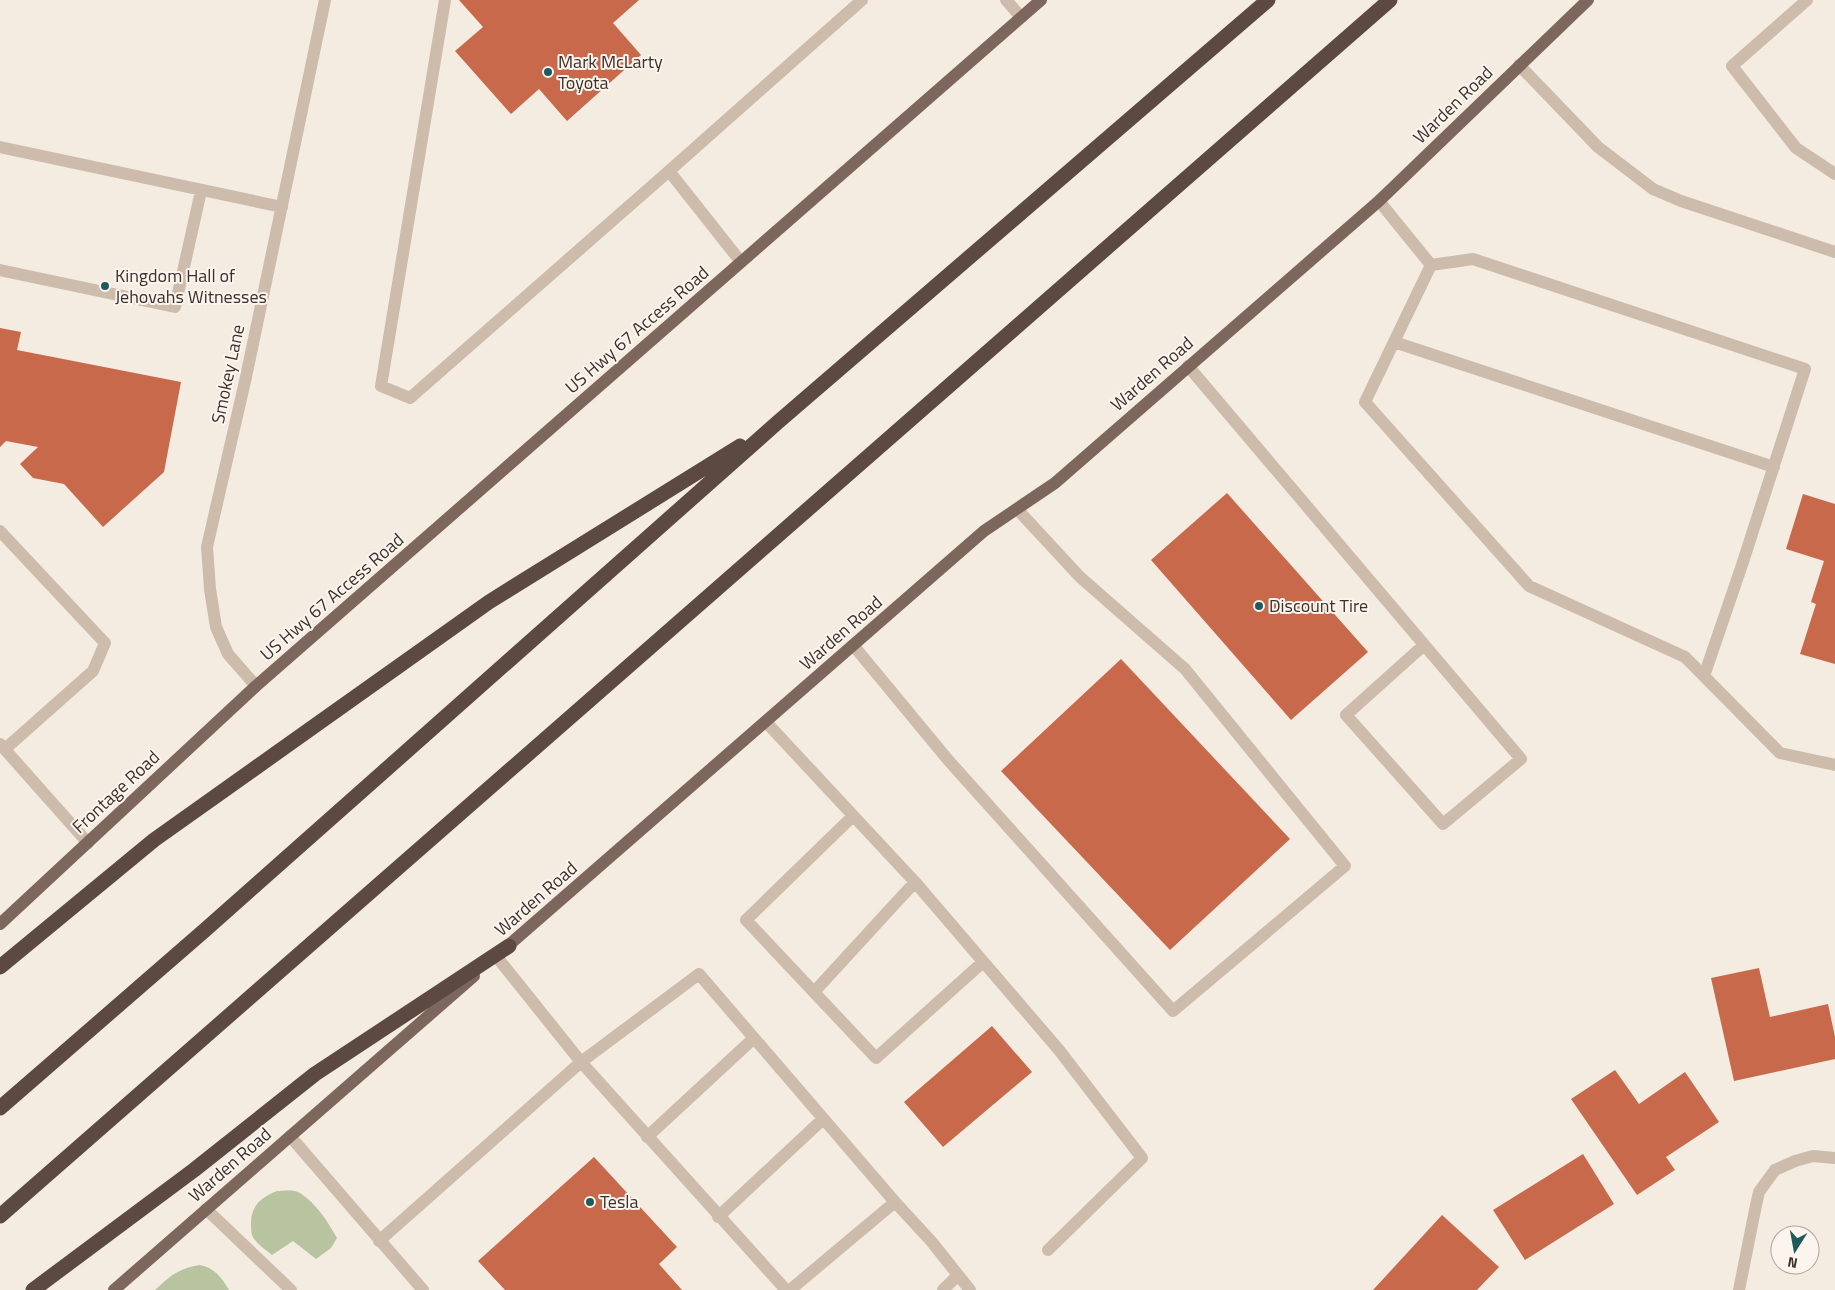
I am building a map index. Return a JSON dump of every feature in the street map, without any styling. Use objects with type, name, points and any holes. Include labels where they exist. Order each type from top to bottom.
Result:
[{"type":"highway","points":[[0,1108],[205,930],[778,422],[1268,0]]},
{"type":"highway","points":[[0,1216],[1390,0]]},
{"type":"highway","points":[[0,967],[154,840],[489,602],[778,422]]},
{"type":"highway","points":[[33,1290],[194,1170],[315,1074],[509,946]]},
{"type":"main road","name":"US Hwy 67 Access Road","points":[[256,686],[1041,0]]},
{"type":"main road","name":"Warden Road","points":[[114,1290],[984,531],[1055,484],[1379,201],[1588,0]]},
{"type":"main road","name":"Frontage Road","points":[[0,924],[256,686]]},
{"type":"street","name":"Smokey Lane","points":[[256,686],[228,654],[216,627],[210,589],[207,548],[282,207],[325,0]]},
{"type":"street","points":[[445,0],[380,386],[410,398],[862,0]]},
{"type":"street","points":[[1006,0],[1021,17]]},
{"type":"street","points":[[1808,0],[1732,66],[1796,148],[1835,174]]},
{"type":"street","points":[[1519,65],[1598,147],[1653,189],[1681,201],[1835,252]]},
{"type":"street","points":[[0,147],[282,207]]},
{"type":"street","points":[[669,171],[741,262]]},
{"type":"street","points":[[0,270],[176,306],[201,190]]},
{"type":"street","points":[[1379,201],[1431,265]]},
{"type":"street","points":[[1431,265],[1473,259],[1805,369],[1704,676]]},
{"type":"street","points":[[1431,265],[1365,402],[1529,586],[1685,657],[1780,753],[1835,764]]},
{"type":"street","points":[[1394,342],[1774,467]]},
{"type":"street","points":[[1188,366],[1521,759],[1443,824],[1346,715],[1424,645]]},
{"type":"street","points":[[854,645],[949,761],[1173,1012],[1345,866],[1185,670],[1080,577],[1017,509]]},
{"type":"street","points":[[0,531],[105,643],[93,672],[2,746],[88,843]]},
{"type":"street","points":[[766,722],[915,882],[1059,1050],[1142,1158],[1048,1250]]},
{"type":"street","points":[[853,816],[746,920],[876,1058],[983,962]]},
{"type":"street","points":[[814,992],[915,882]]},
{"type":"street","points":[[496,956],[581,1062],[718,1217],[786,1290]]},
{"type":"street","points":[[379,1241],[581,1062],[699,974],[894,1202],[931,1241],[970,1290]]},
{"type":"street","points":[[647,1137],[754,1038]]},
{"type":"street","points":[[718,1217],[823,1119]]},
{"type":"street","points":[[290,1136],[423,1290]]},
{"type":"street","points":[[1739,1290],[1759,1192],[1775,1170],[1795,1161],[1813,1156],[1835,1158]]},
{"type":"street","points":[[790,1290],[894,1202]]},
{"type":"street","points":[[206,1209],[291,1290]]},
{"type":"street","points":[[943,1290],[958,1275]]},
{"type":"green space","points":[[277,1191],[300,1193],[316,1207],[326,1219],[337,1238],[331,1248],[316,1259],[293,1241],[272,1255],[258,1244],[251,1232],[253,1211],[262,1199]]},
{"type":"green space","points":[[200,1265],[210,1268],[218,1274],[229,1290],[155,1290],[175,1273]]},
{"type":"building","name":"Mark McLarty Toyota","points":[[459,0],[639,0],[613,23],[641,55],[567,121],[539,89],[511,114],[455,51],[483,27]]},
{"type":"building","points":[[0,328],[21,332],[17,350],[181,382],[164,472],[103,527],[64,484],[33,478],[20,464],[38,447],[6,441],[0,447]]},
{"type":"building","name":"Discount Tire","points":[[1227,493],[1368,652],[1291,720],[1151,560]]},
{"type":"building","points":[[1803,494],[1835,504],[1835,664],[1800,654],[1816,604],[1811,602],[1824,561],[1786,549]]},
{"type":"building","points":[[1121,659],[1290,839],[1170,950],[1001,771]]},
{"type":"building","points":[[1759,968],[1770,1017],[1828,1004],[1835,1037],[1835,1059],[1734,1081],[1711,978]]},
{"type":"building","points":[[992,1026],[1032,1072],[943,1147],[904,1102]]},
{"type":"building","points":[[1615,1070],[1639,1104],[1685,1072],[1719,1122],[1666,1157],[1675,1170],[1637,1195],[1571,1099]]},
{"type":"building","points":[[1583,1154],[1614,1204],[1525,1260],[1493,1210]]},
{"type":"building","name":"Tesla","points":[[594,1157],[677,1247],[659,1264],[682,1290],[505,1290],[478,1261]]},
{"type":"building","points":[[1442,1215],[1499,1267],[1477,1290],[1373,1290]]},
{"type":"place","name":"Mark McLarty Toyota","points":[[548,72]]},
{"type":"place","name":"Kingdom Hall of Jehovahs Witnesses","points":[[105,286]]},
{"type":"place","name":"Discount Tire","points":[[1259,606]]},
{"type":"place","name":"Tesla","points":[[590,1202]]}]
